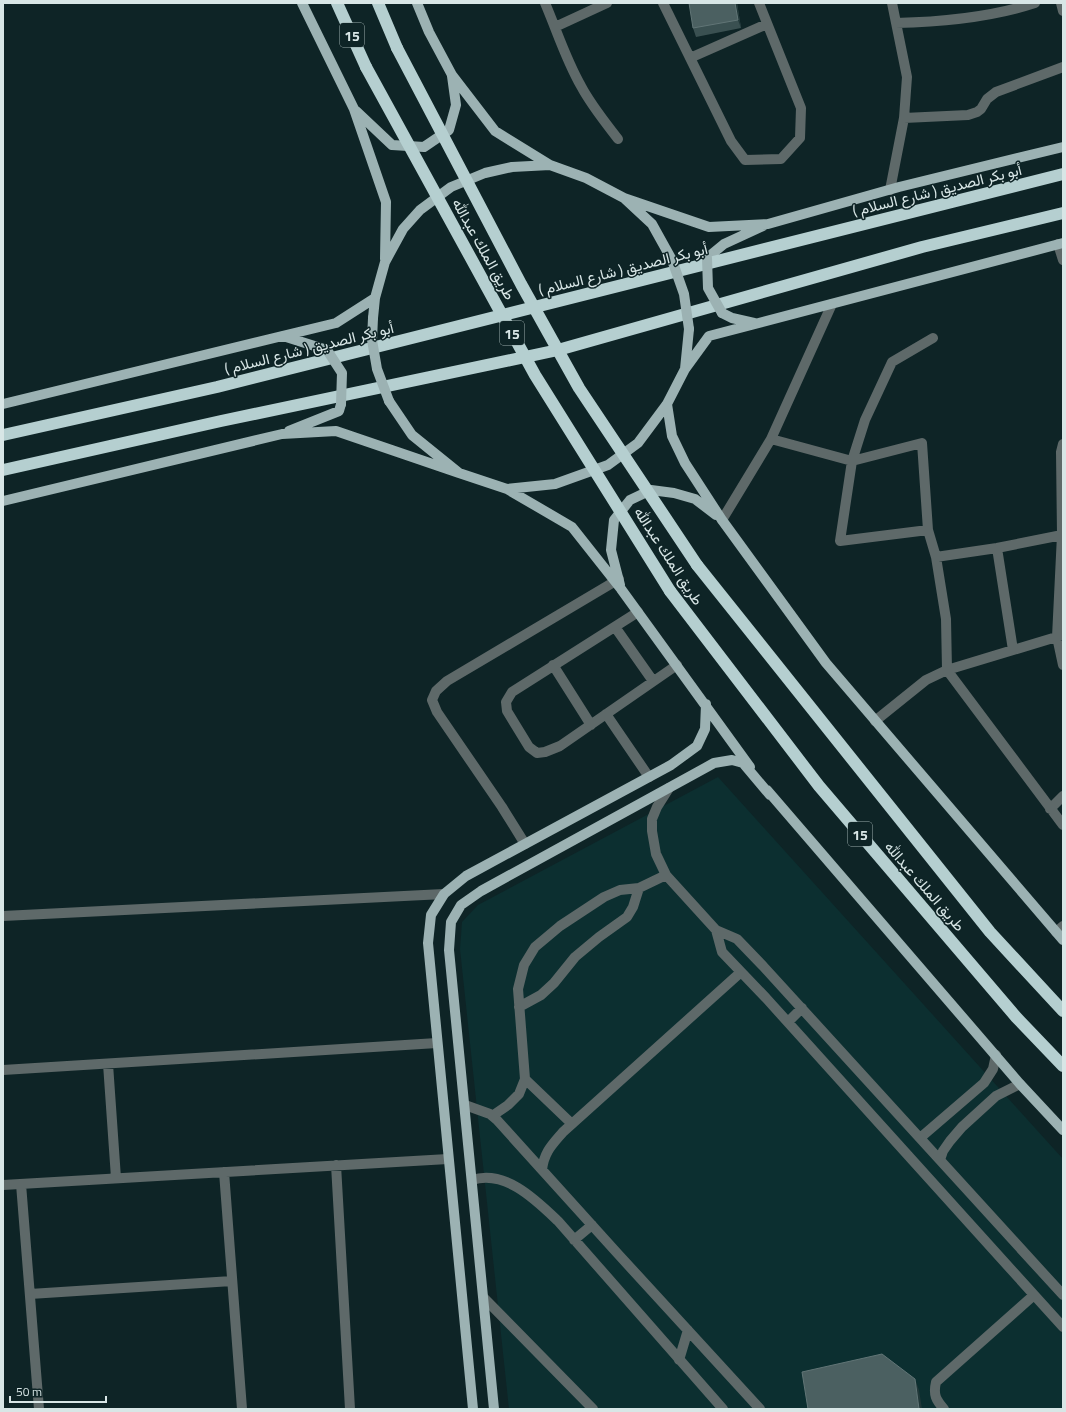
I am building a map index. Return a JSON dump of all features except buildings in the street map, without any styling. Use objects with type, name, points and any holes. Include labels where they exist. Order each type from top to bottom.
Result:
[{"type":"highway","name":"طريق الملك عبدالله","points":[[337,3],[366,67],[535,375],[670,591],[819,786],[1016,1016],[1063,1066]]},
{"type":"highway","name":"طريق الملك عبدالله","points":[[378,3],[397,48],[521,284],[579,388],[697,565],[990,932],[1063,1011]]},
{"type":"highway","name":"( شارع السلام ) أبو بكر الصديق","points":[[3,435],[232,383],[1063,174]]},
{"type":"highway","points":[[3,470],[221,421],[558,350],[922,247],[1063,213]]},
{"type":"main road","points":[[302,3],[354,109],[386,202],[385,262]]},
{"type":"main road","points":[[416,3],[429,32],[452,75],[495,131],[550,165],[586,178],[624,198],[709,226],[768,224]]},
{"type":"main road","points":[[354,109],[392,146],[424,147],[449,130],[456,105],[452,75]]},
{"type":"main road","points":[[755,323],[732,318],[722,313],[708,288],[707,258],[724,244],[768,224],[890,190],[1063,147]]},
{"type":"main road","points":[[459,473],[412,435],[389,401],[376,369],[372,340],[373,318],[375,298],[385,262],[403,229],[420,210],[451,187],[485,173],[512,167],[550,165]]},
{"type":"main road","points":[[624,198],[652,224],[672,260],[684,294],[689,329],[685,369]]},
{"type":"main road","points":[[507,489],[555,484],[608,465],[638,443],[666,404],[685,369],[709,336],[1061,243]]},
{"type":"main road","points":[[3,404],[336,323],[375,298]]},
{"type":"main road","points":[[3,501],[282,434],[339,411],[341,404],[342,373],[327,350],[282,336]]},
{"type":"main road","points":[[666,404],[672,436],[685,463],[722,520],[826,663],[1061,933]]},
{"type":"main road","points":[[282,434],[336,431],[507,489],[572,527],[618,583],[770,794]]},
{"type":"main road","points":[[618,583],[611,550],[614,520],[630,500],[651,490],[674,492],[695,499],[722,520]]},
{"type":"main road","points":[[473,1409],[428,943],[431,915],[444,894],[466,876],[671,765],[697,746],[705,729],[706,704]]},
{"type":"main road","points":[[494,1409],[449,950],[451,922],[461,905],[481,892],[714,763],[732,760],[743,763],[1020,1084],[1063,1130]]},
{"type":"street","points":[[545,3],[581,86],[595,109],[618,139]]},
{"type":"street","points":[[555,27],[607,3]]},
{"type":"street","points":[[663,3],[731,141],[745,160],[782,159],[800,138],[801,108],[759,3]]},
{"type":"street","points":[[890,190],[904,118],[907,77],[892,3]]},
{"type":"street","points":[[896,23],[925,23],[964,18],[1036,3]]},
{"type":"street","points":[[1061,3],[1063,10]]},
{"type":"street","points":[[690,58],[767,24]]},
{"type":"street","points":[[904,118],[968,115],[981,110],[987,99],[996,92],[1063,67]]},
{"type":"street","points":[[1061,243],[1063,260]]},
{"type":"street","points":[[722,520],[771,439],[832,304]]},
{"type":"street","points":[[928,530],[840,541],[852,461],[865,420],[892,362],[933,338]]},
{"type":"street","points":[[771,439],[852,461],[922,443],[928,530],[936,557],[946,620],[947,670],[1063,826]]},
{"type":"street","points":[[1063,444],[1060,452],[1062,535],[1060,636],[1063,665]]},
{"type":"street","points":[[936,557],[997,548],[1062,535]]},
{"type":"street","points":[[997,548],[1013,650]]},
{"type":"street","points":[[525,844],[502,807],[437,712],[432,700],[436,692],[447,680],[618,583]]},
{"type":"street","points":[[638,612],[512,692],[506,702],[507,711],[529,747],[537,753],[545,752],[560,746],[677,665]]},
{"type":"street","points":[[615,627],[653,681]]},
{"type":"street","points":[[875,721],[926,680],[947,670],[1060,636]]},
{"type":"street","points":[[553,665],[591,724]]},
{"type":"street","points":[[606,714],[649,777]]},
{"type":"street","points":[[669,788],[657,807],[652,819],[652,831],[656,854],[666,874],[716,930],[737,939],[802,1008],[1063,1295]]},
{"type":"street","points":[[1050,809],[1063,796]]},
{"type":"street","points":[[492,1116],[508,1105],[518,1094],[525,1079],[518,989],[524,965],[535,947],[560,926],[604,897],[620,890],[639,888],[666,874]]},
{"type":"street","points":[[519,1007],[541,995],[554,983],[575,957],[599,937],[627,917],[633,907],[639,888]]},
{"type":"street","points":[[3,916],[444,894]]},
{"type":"street","points":[[716,930],[722,952],[788,1022],[1063,1327]]},
{"type":"street","points":[[542,1170],[543,1159],[548,1149],[572,1124],[741,972]]},
{"type":"street","points":[[788,1022],[802,1008]]},
{"type":"street","points":[[3,1070],[437,1042]]},
{"type":"street","points":[[920,1138],[984,1083],[993,1069],[996,1055]]},
{"type":"street","points":[[108,1064],[116,1178]]},
{"type":"street","points":[[525,1079],[572,1124]]},
{"type":"street","points":[[940,1160],[950,1141],[962,1127],[996,1096],[1020,1084]]},
{"type":"street","points":[[465,1105],[484,1111],[492,1116],[760,1409]]},
{"type":"street","points":[[3,1185],[448,1159]]},
{"type":"street","points":[[336,1165],[350,1409]]},
{"type":"street","points":[[224,1172],[242,1409]]},
{"type":"street","points":[[472,1180],[480,1177],[494,1179],[521,1189],[553,1217],[723,1409]]},
{"type":"street","points":[[21,1184],[39,1409]]},
{"type":"street","points":[[574,1240],[592,1225]]},
{"type":"street","points":[[30,1294],[232,1281]]},
{"type":"street","points":[[944,1409],[938,1401],[934,1391],[936,1382],[1034,1295]]},
{"type":"street","points":[[484,1298],[593,1409]]},
{"type":"street","points":[[679,1360],[688,1330]]},
{"type":"shaded area","points":[[718,777],[1063,1159],[1063,1409],[509,1409],[460,949],[462,922],[478,905]]}]
